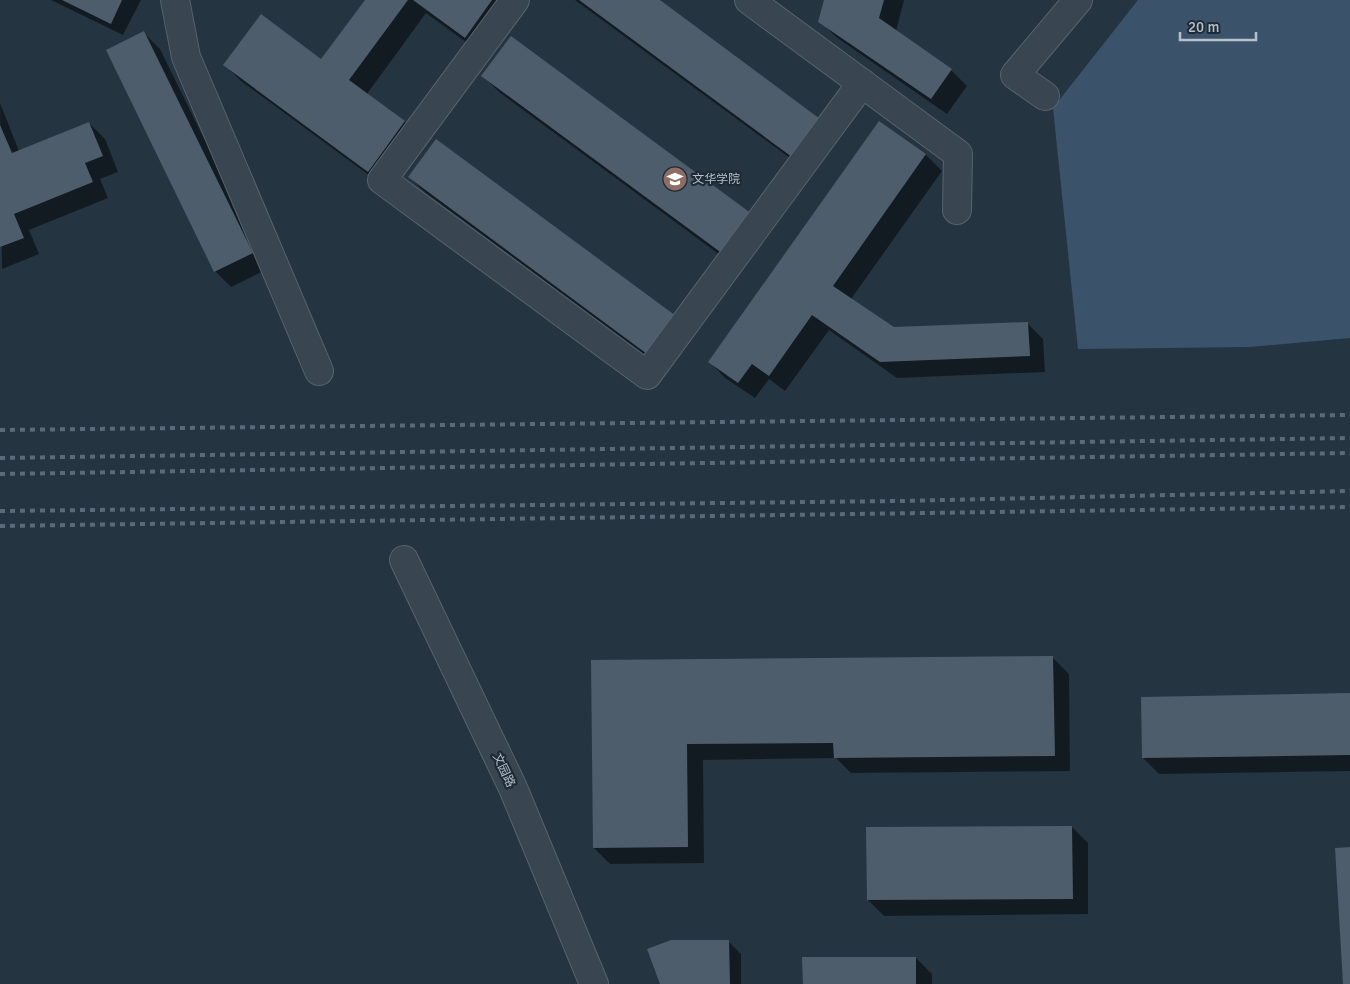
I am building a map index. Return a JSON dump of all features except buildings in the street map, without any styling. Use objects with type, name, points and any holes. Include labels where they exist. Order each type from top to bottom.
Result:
[{"type":"street","points":[[175,0],[186,57],[319,371]]},
{"type":"street","points":[[515,0],[382,180],[647,375],[862,83]]},
{"type":"street","points":[[749,0],[958,154],[957,210]]},
{"type":"street","points":[[1045,96],[1015,75],[1078,0]]},
{"type":"street","name":"文园路","points":[[404,560],[513,788],[594,984]]},
{"type":"water","points":[[1138,0],[1350,0],[1350,338],[1249,347],[1078,349],[1053,108]]},
{"type":"railway","points":[[0,430],[1350,415]]},
{"type":"railway","points":[[0,458],[1350,438]]},
{"type":"railway","points":[[0,474],[1350,453]]},
{"type":"railway","points":[[0,511],[900,501],[1350,491]]},
{"type":"railway","points":[[0,526],[1350,507]]},
{"type":"place","name":"文华学院","points":[[675,179]]}]
